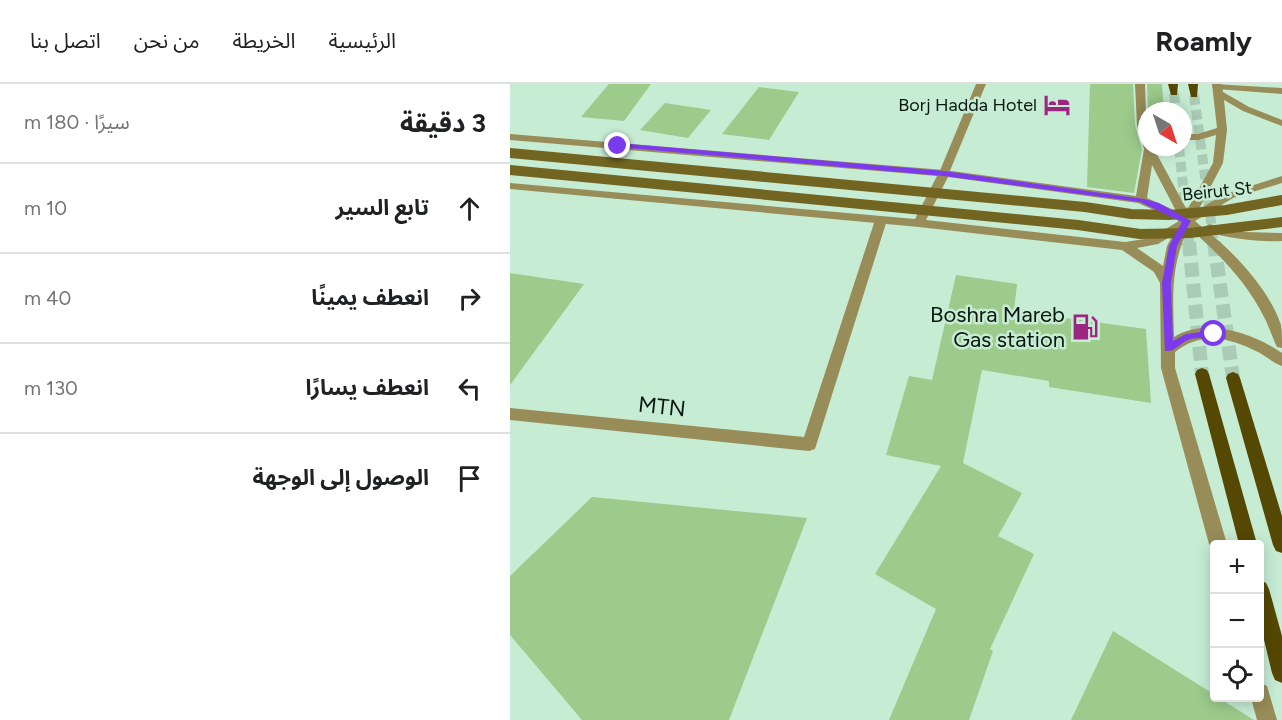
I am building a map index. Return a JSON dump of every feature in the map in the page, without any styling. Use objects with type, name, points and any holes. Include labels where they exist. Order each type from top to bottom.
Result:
[{"type":"main road","points":[[1193,84],[1194,95]]},
{"type":"main road","name":"Beirut St","points":[[510,153],[1073,206],[1131,214],[1180,214],[1229,210],[1282,200]]},
{"type":"main road","name":"Beirut St","points":[[510,170],[926,210],[1140,234],[1190,233],[1282,222]]},
{"type":"main road","points":[[1202,374],[1247,540]]},
{"type":"main road","points":[[1233,378],[1282,545]]},
{"type":"main road","points":[[1261,594],[1282,673]]},
{"type":"street","points":[[919,223],[944,173],[981,84]]},
{"type":"street","points":[[1140,84],[1142,102]]},
{"type":"street","points":[[1218,88],[1282,91]]},
{"type":"street","points":[[1218,88],[1246,109],[1282,123]]},
{"type":"street","points":[[1217,540],[1168,368],[1166,283],[1173,246],[1218,163],[1222,130],[1218,88]]},
{"type":"street","points":[[1192,137],[1222,130]]},
{"type":"street","points":[[510,138],[944,173],[1141,200],[1187,221],[1233,236],[1282,237]]},
{"type":"street","points":[[1141,200],[1147,156]]},
{"type":"street","points":[[1153,156],[1187,221],[1219,247],[1244,274],[1270,315],[1282,343]]},
{"type":"street","points":[[510,186],[919,223],[1125,246],[1154,241],[1229,196],[1282,179]]},
{"type":"street","name":"MTN","points":[[510,414],[809,444],[881,220]]},
{"type":"street","points":[[1125,246],[1159,269],[1166,283]]},
{"type":"street","points":[[1168,349],[1186,337],[1214,334],[1238,337],[1269,349],[1282,360]]},
{"type":"street","points":[[1262,702],[1267,720]]},
{"type":"building","points":[[609,84],[651,84],[624,121],[581,117]]},
{"type":"building","points":[[1090,84],[1133,84],[1138,156],[1141,156],[1134,193],[1087,187]]},
{"type":"building","points":[[1147,84],[1162,84],[1163,102],[1148,102]]},
{"type":"building","points":[[759,87],[799,92],[769,140],[722,134]]},
{"type":"building","points":[[665,103],[711,110],[688,138],[640,130]]},
{"type":"building","points":[[510,273],[584,284],[510,385]]},
{"type":"building","points":[[956,275],[1017,284],[1014,311],[1146,329],[1151,403],[1049,387],[1049,381],[982,370],[963,463],[1022,493],[998,536],[1034,554],[990,649],[993,651],[969,720],[889,720],[936,609],[875,574],[941,466],[886,455],[909,376],[932,380]]},
{"type":"building","points":[[592,497],[807,518],[729,720],[582,720],[510,635],[510,576]]},
{"type":"building","points":[[1113,631],[1210,692],[1210,702],[1225,702],[1254,720],[1071,720]]},
{"type":"tunnel","points":[[1174,93],[1175,102]]},
{"type":"tunnel","points":[[1194,95],[1214,243]]},
{"type":"tunnel","points":[[1180,156],[1189,243]]},
{"type":"tunnel","points":[[1189,242],[1202,374]]},
{"type":"tunnel","points":[[1214,242],[1233,378]]},
{"type":"place","name":"Borj Hadda Hotel","points":[[1057,105]]},
{"type":"place","name":"Boshra Mareb Gas station","points":[[1085,327]]},
{"type":"route","points":[[618,146],[944,173],[1141,200],[1187,221],[1173,246],[1166,283],[1168,349],[1186,337],[1214,334]]}]
